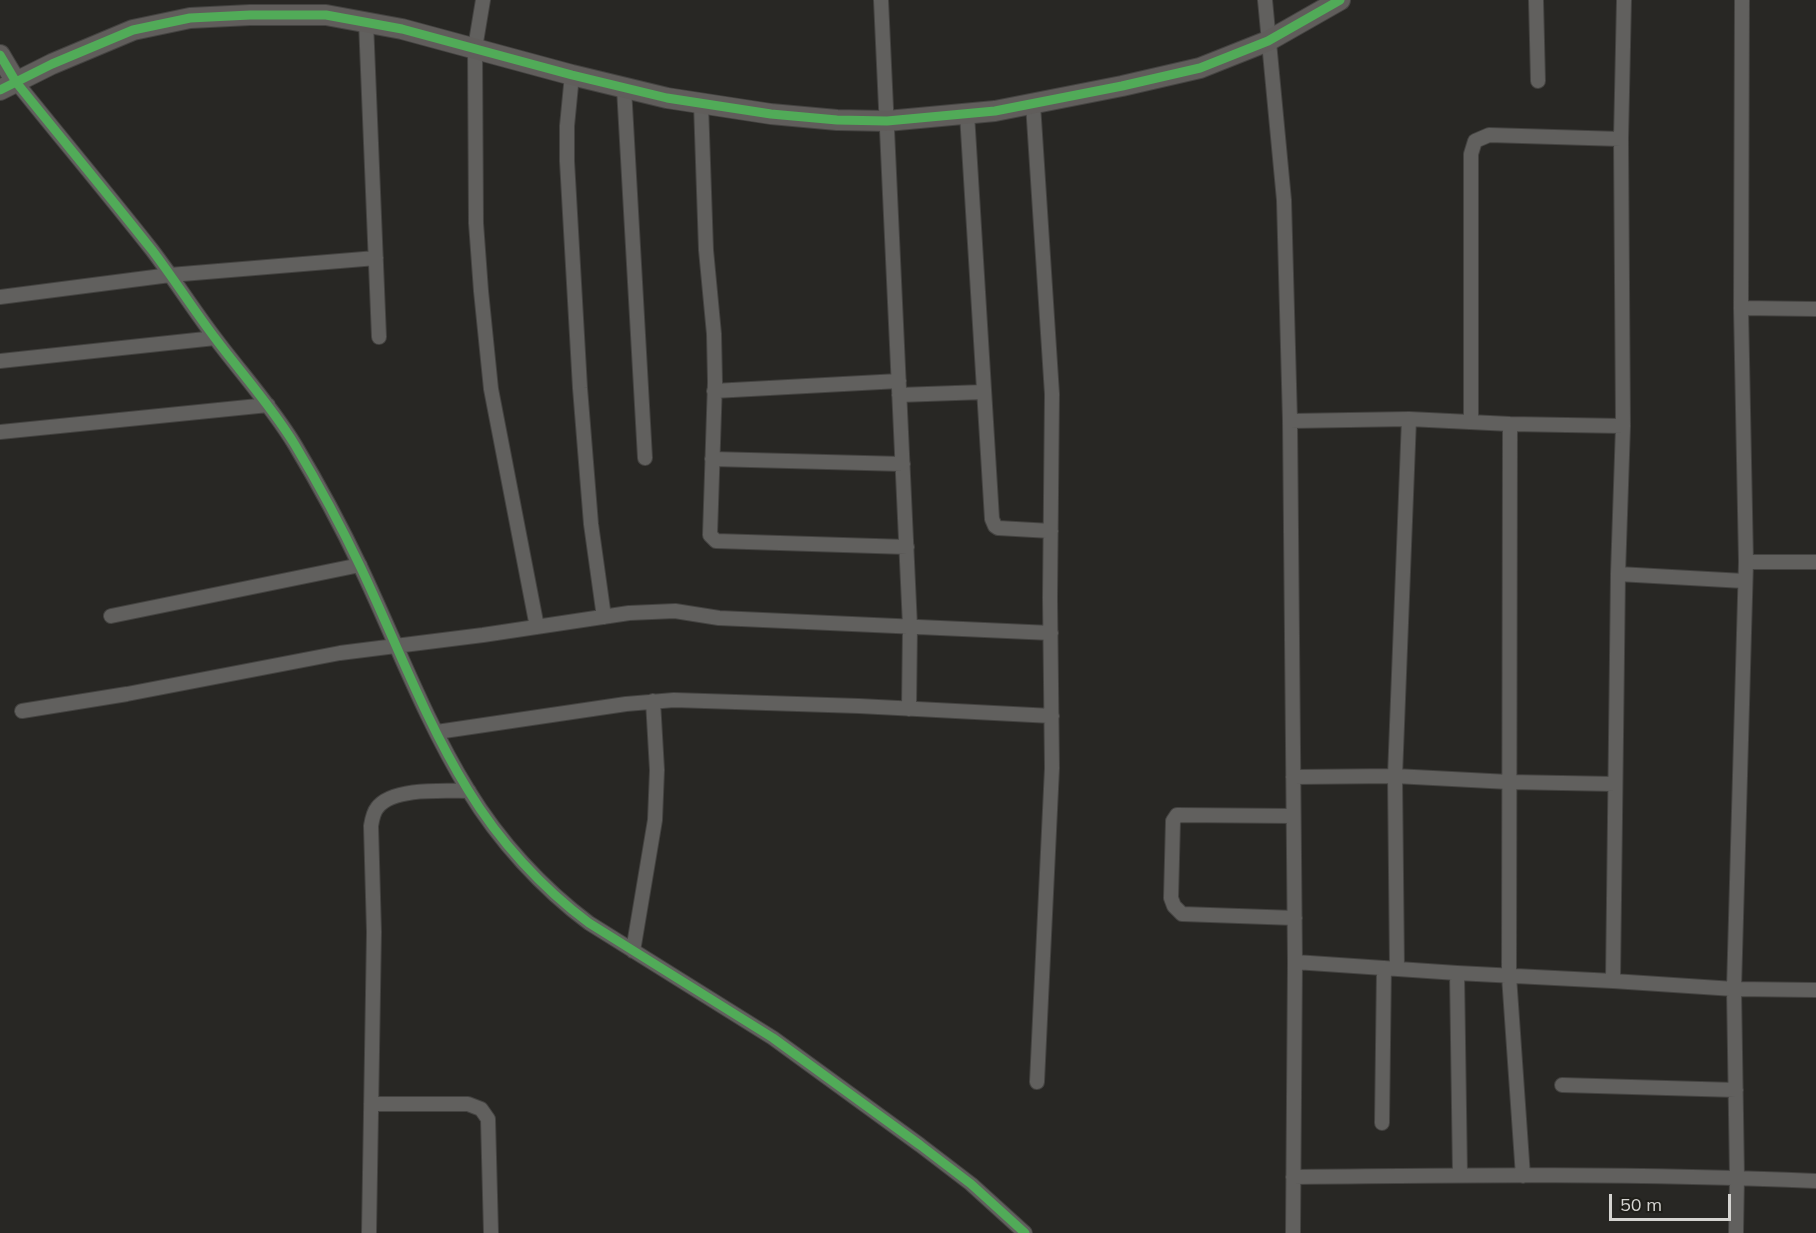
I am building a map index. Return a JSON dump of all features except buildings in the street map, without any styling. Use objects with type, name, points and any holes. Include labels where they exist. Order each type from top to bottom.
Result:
[{"type":"street","points":[[483,0],[475,48],[476,223],[491,389],[537,627]]},
{"type":"street","points":[[881,0],[910,626],[909,708]]},
{"type":"street","points":[[1265,0],[1284,201],[1290,420],[1295,918],[1293,1233]]},
{"type":"street","points":[[8,86],[51,64],[133,30],[190,18],[326,15],[402,29],[667,98],[771,114],[837,120],[886,121],[995,111],[1200,68],[1268,41],[1340,0]]},
{"type":"street","points":[[1536,0],[1538,81]]},
{"type":"street","points":[[1613,981],[1618,574],[1623,426],[1621,139],[1624,0]]},
{"type":"street","points":[[1736,1233],[1734,989],[1746,562],[1742,308],[1742,0]]},
{"type":"street","points":[[366,22],[379,337]]},
{"type":"street","points":[[0,55],[8,86],[153,252],[294,443],[360,565],[396,647],[437,732],[469,791],[503,838],[542,885],[588,923],[773,1038],[929,1151],[971,1184],[1025,1233]]},
{"type":"street","points":[[572,75],[567,126],[567,162],[580,387],[591,524],[604,617]]},
{"type":"street","points":[[624,88],[645,458]]},
{"type":"street","points":[[701,104],[706,250],[714,334],[710,533],[713,540],[906,546]]},
{"type":"street","points":[[1033,104],[1052,394],[1052,780],[1037,1082]]},
{"type":"street","points":[[966,114],[993,523],[998,528],[1051,531]]},
{"type":"street","points":[[1471,422],[1471,154],[1475,141],[1489,135],[1621,139]]},
{"type":"street","points":[[0,297],[170,275],[376,258]]},
{"type":"street","points":[[1742,308],[1816,309]]},
{"type":"street","points":[[0,361],[215,338]]},
{"type":"street","points":[[714,391],[899,388],[984,392]]},
{"type":"street","points":[[0,432],[268,405]]},
{"type":"street","points":[[1290,420],[1409,419],[1623,426]]},
{"type":"street","points":[[1382,1123],[1390,969],[1409,419]]},
{"type":"street","points":[[1510,424],[1509,976],[1523,1176]]},
{"type":"street","points":[[712,459],[903,464]]},
{"type":"street","points":[[1746,562],[1816,562]]},
{"type":"street","points":[[111,616],[360,565]]},
{"type":"street","points":[[1618,574],[1744,581]]},
{"type":"street","points":[[22,711],[127,694],[340,652],[396,647],[629,613],[675,611],[719,618],[1051,633]]},
{"type":"street","points":[[437,732],[626,704],[684,700],[1052,716]]},
{"type":"street","points":[[633,951],[655,819],[657,770],[653,701]]},
{"type":"street","points":[[1293,777],[1395,776],[1509,782],[1616,784]]},
{"type":"street","points":[[369,1233],[374,1030],[371,826],[373,815],[377,807],[387,799],[403,794],[469,791]]},
{"type":"street","points":[[1293,816],[1177,814],[1173,821],[1171,898],[1174,906],[1182,914],[1295,918]]},
{"type":"street","points":[[1295,962],[1734,989],[1816,990]]},
{"type":"street","points":[[1457,973],[1460,1175]]},
{"type":"street","points":[[1562,1085],[1736,1090]]},
{"type":"street","points":[[371,1104],[468,1104],[481,1109],[488,1119],[491,1233]]},
{"type":"street","points":[[1293,1177],[1460,1175],[1737,1177],[1816,1181]]},
{"type":"cycle path","points":[[0,90],[52,64],[133,30],[190,18],[326,15],[402,29],[667,98],[771,114],[837,120],[887,121],[995,111],[1200,68],[1268,41],[1340,0]]},
{"type":"cycle path","points":[[0,55],[16,82],[152,250],[286,431],[313,475],[346,537],[424,709],[452,763],[480,809],[522,862],[555,895],[589,923],[773,1038],[971,1184],[1025,1233]]}]
